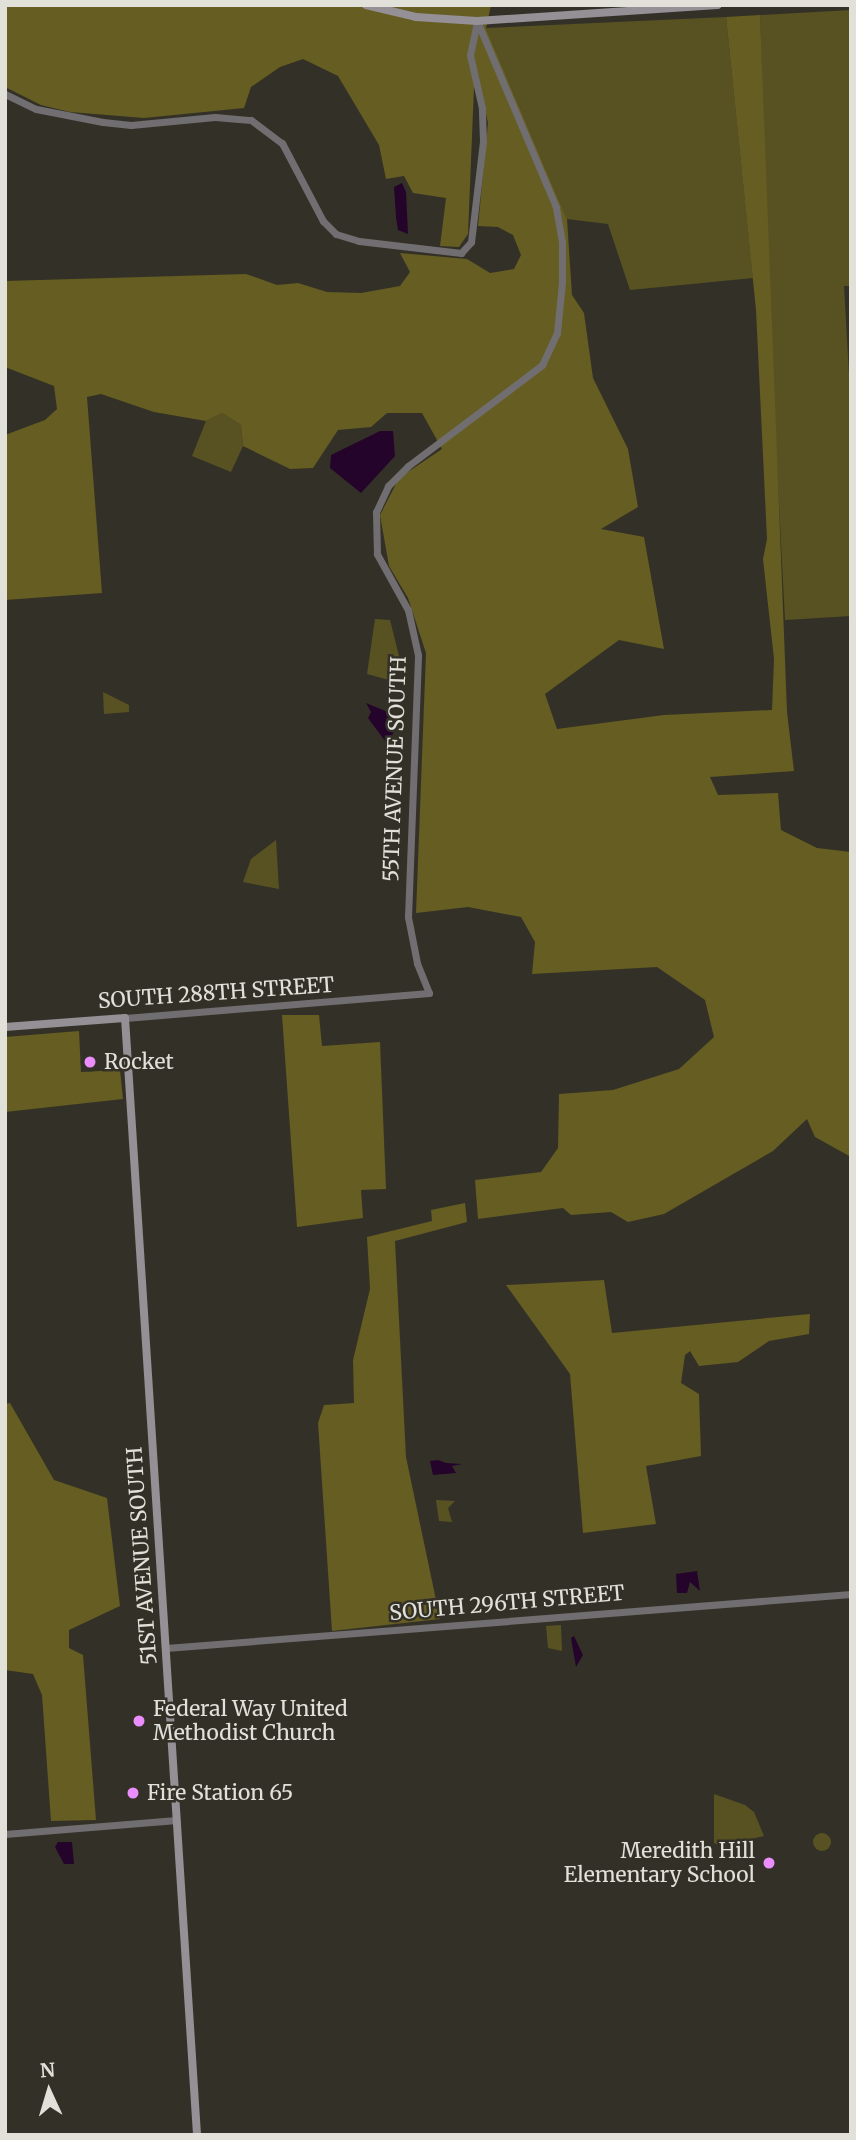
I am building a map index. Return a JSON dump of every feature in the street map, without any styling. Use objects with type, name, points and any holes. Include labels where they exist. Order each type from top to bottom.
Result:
[{"type":"main road","points":[[366,5],[416,18],[477,21],[717,5]]},
{"type":"main road","name":"SOUTH 288TH STREET","points":[[5,1027],[125,1018]]},
{"type":"main road","name":"51ST AVENUE SOUTH","points":[[125,1018],[197,2135]]},
{"type":"street","points":[[5,94],[55,114],[131,125],[215,117],[251,120],[282,143],[323,221],[336,234],[359,241],[461,253],[471,242],[483,141],[482,108],[470,55],[477,21]]},
{"type":"street","name":"55TH AVENUE SOUTH","points":[[429,993],[414,952],[408,917],[418,655],[408,610],[377,554],[376,512],[388,486],[408,466],[542,365],[557,333],[562,282],[562,242],[556,207],[477,21]]},
{"type":"street","name":"SOUTH 288TH STREET","points":[[125,1018],[429,993]]},
{"type":"street","name":"SOUTH 296TH STREET","points":[[166,1648],[851,1594]]},
{"type":"street","points":[[5,1834],[176,1821]]},
{"type":"shaded area","points":[[5,5],[491,5],[486,28],[567,219],[572,295],[584,313],[593,378],[628,449],[638,507],[601,529],[644,537],[664,649],[619,640],[545,694],[557,729],[664,715],[772,710],[774,659],[763,559],[767,539],[756,310],[726,17],[760,15],[787,712],[794,771],[710,777],[718,795],[778,793],[781,830],[817,848],[851,852],[851,1157],[815,1137],[807,1119],[773,1151],[664,1214],[628,1222],[611,1212],[571,1215],[563,1208],[478,1219],[475,1180],[541,1172],[558,1148],[559,1094],[613,1090],[679,1069],[714,1037],[705,1000],[657,967],[532,974],[535,942],[521,917],[468,907],[416,913],[426,653],[408,598],[389,566],[380,515],[399,478],[442,449],[422,413],[387,413],[371,427],[338,430],[313,468],[290,469],[243,446],[241,425],[222,413],[206,421],[154,412],[101,394],[87,397],[102,593],[5,600],[5,435],[45,420],[57,409],[54,386],[5,367],[5,281],[246,274],[277,285],[298,283],[327,292],[361,293],[400,286],[410,272],[400,253],[467,259],[490,273],[514,269],[521,255],[513,235],[498,227],[478,226],[488,123],[475,63],[468,234],[459,247],[440,246],[446,198],[413,193],[404,176],[386,179],[379,145],[338,76],[303,59],[280,67],[251,87],[244,108],[144,118],[70,112],[41,105],[5,87]]},
{"type":"shaded area","points":[[851,10],[851,286],[844,286],[851,410],[851,616],[785,620],[767,273],[760,15]]},
{"type":"shaded area","points":[[726,17],[753,278],[630,290],[608,224],[567,219],[486,28]]},
{"type":"shaded area","points":[[402,183],[406,192],[408,234],[398,230],[396,217],[394,187]]},
{"type":"shaded area","points":[[222,413],[241,425],[243,446],[231,472],[192,456],[206,421]]},
{"type":"shaded area","points":[[380,431],[393,431],[395,456],[361,493],[330,468],[331,455]]},
{"type":"shaded area","points":[[375,619],[390,620],[401,664],[392,667],[393,681],[367,674]]},
{"type":"shaded area","points":[[103,692],[129,705],[129,712],[104,714]]},
{"type":"shaded area","points":[[366,703],[395,715],[391,749],[368,718],[371,712]]},
{"type":"shaded area","points":[[276,840],[279,889],[243,882],[251,859]]},
{"type":"shaded area","points":[[282,1015],[319,1015],[322,1046],[380,1042],[386,1189],[361,1190],[363,1218],[297,1227]]},
{"type":"shaded area","points":[[79,1031],[81,1072],[120,1070],[123,1099],[5,1112],[5,1037]]},
{"type":"shaded area","points":[[465,1203],[467,1222],[395,1241],[406,1457],[440,1619],[332,1631],[318,1423],[324,1405],[354,1403],[353,1360],[370,1289],[367,1237],[432,1221],[431,1210]]},
{"type":"shaded area","points":[[604,1280],[612,1333],[810,1314],[809,1334],[769,1341],[738,1362],[699,1366],[690,1351],[685,1355],[681,1383],[699,1394],[701,1456],[646,1466],[656,1524],[583,1533],[570,1374],[506,1285]]},
{"type":"shaded area","points":[[10,1403],[54,1480],[107,1498],[120,1606],[69,1630],[69,1648],[83,1655],[96,1820],[51,1821],[42,1695],[33,1674],[5,1670],[5,1404]]},
{"type":"shaded area","points":[[430,1461],[462,1464],[452,1466],[456,1473],[433,1475]]},
{"type":"shaded area","points":[[436,1500],[455,1501],[448,1508],[452,1522],[439,1521]]},
{"type":"shaded area","points":[[697,1571],[700,1591],[690,1582],[687,1593],[677,1593],[676,1574]]},
{"type":"shaded area","points":[[561,1625],[562,1651],[548,1648],[546,1626]]},
{"type":"shaded area","points":[[574,1636],[583,1655],[576,1667],[571,1638]]},
{"type":"shaded area","points":[[714,1794],[745,1805],[754,1812],[764,1836],[720,1846],[714,1843]]},
{"type":"shaded area","points":[[822,1833],[828,1836],[831,1842],[828,1848],[822,1851],[816,1848],[813,1842],[816,1836]]},
{"type":"shaded area","points":[[58,1842],[72,1842],[74,1864],[64,1864],[55,1847]]},
{"type":"place","name":"Rocket","points":[[90,1062]]},
{"type":"place","name":"Federal Way United Methodist Church","points":[[139,1721]]},
{"type":"place","name":"Fire Station 65","points":[[133,1793]]},
{"type":"place","name":"Meredith Hill Elementary School","points":[[769,1863]]}]
